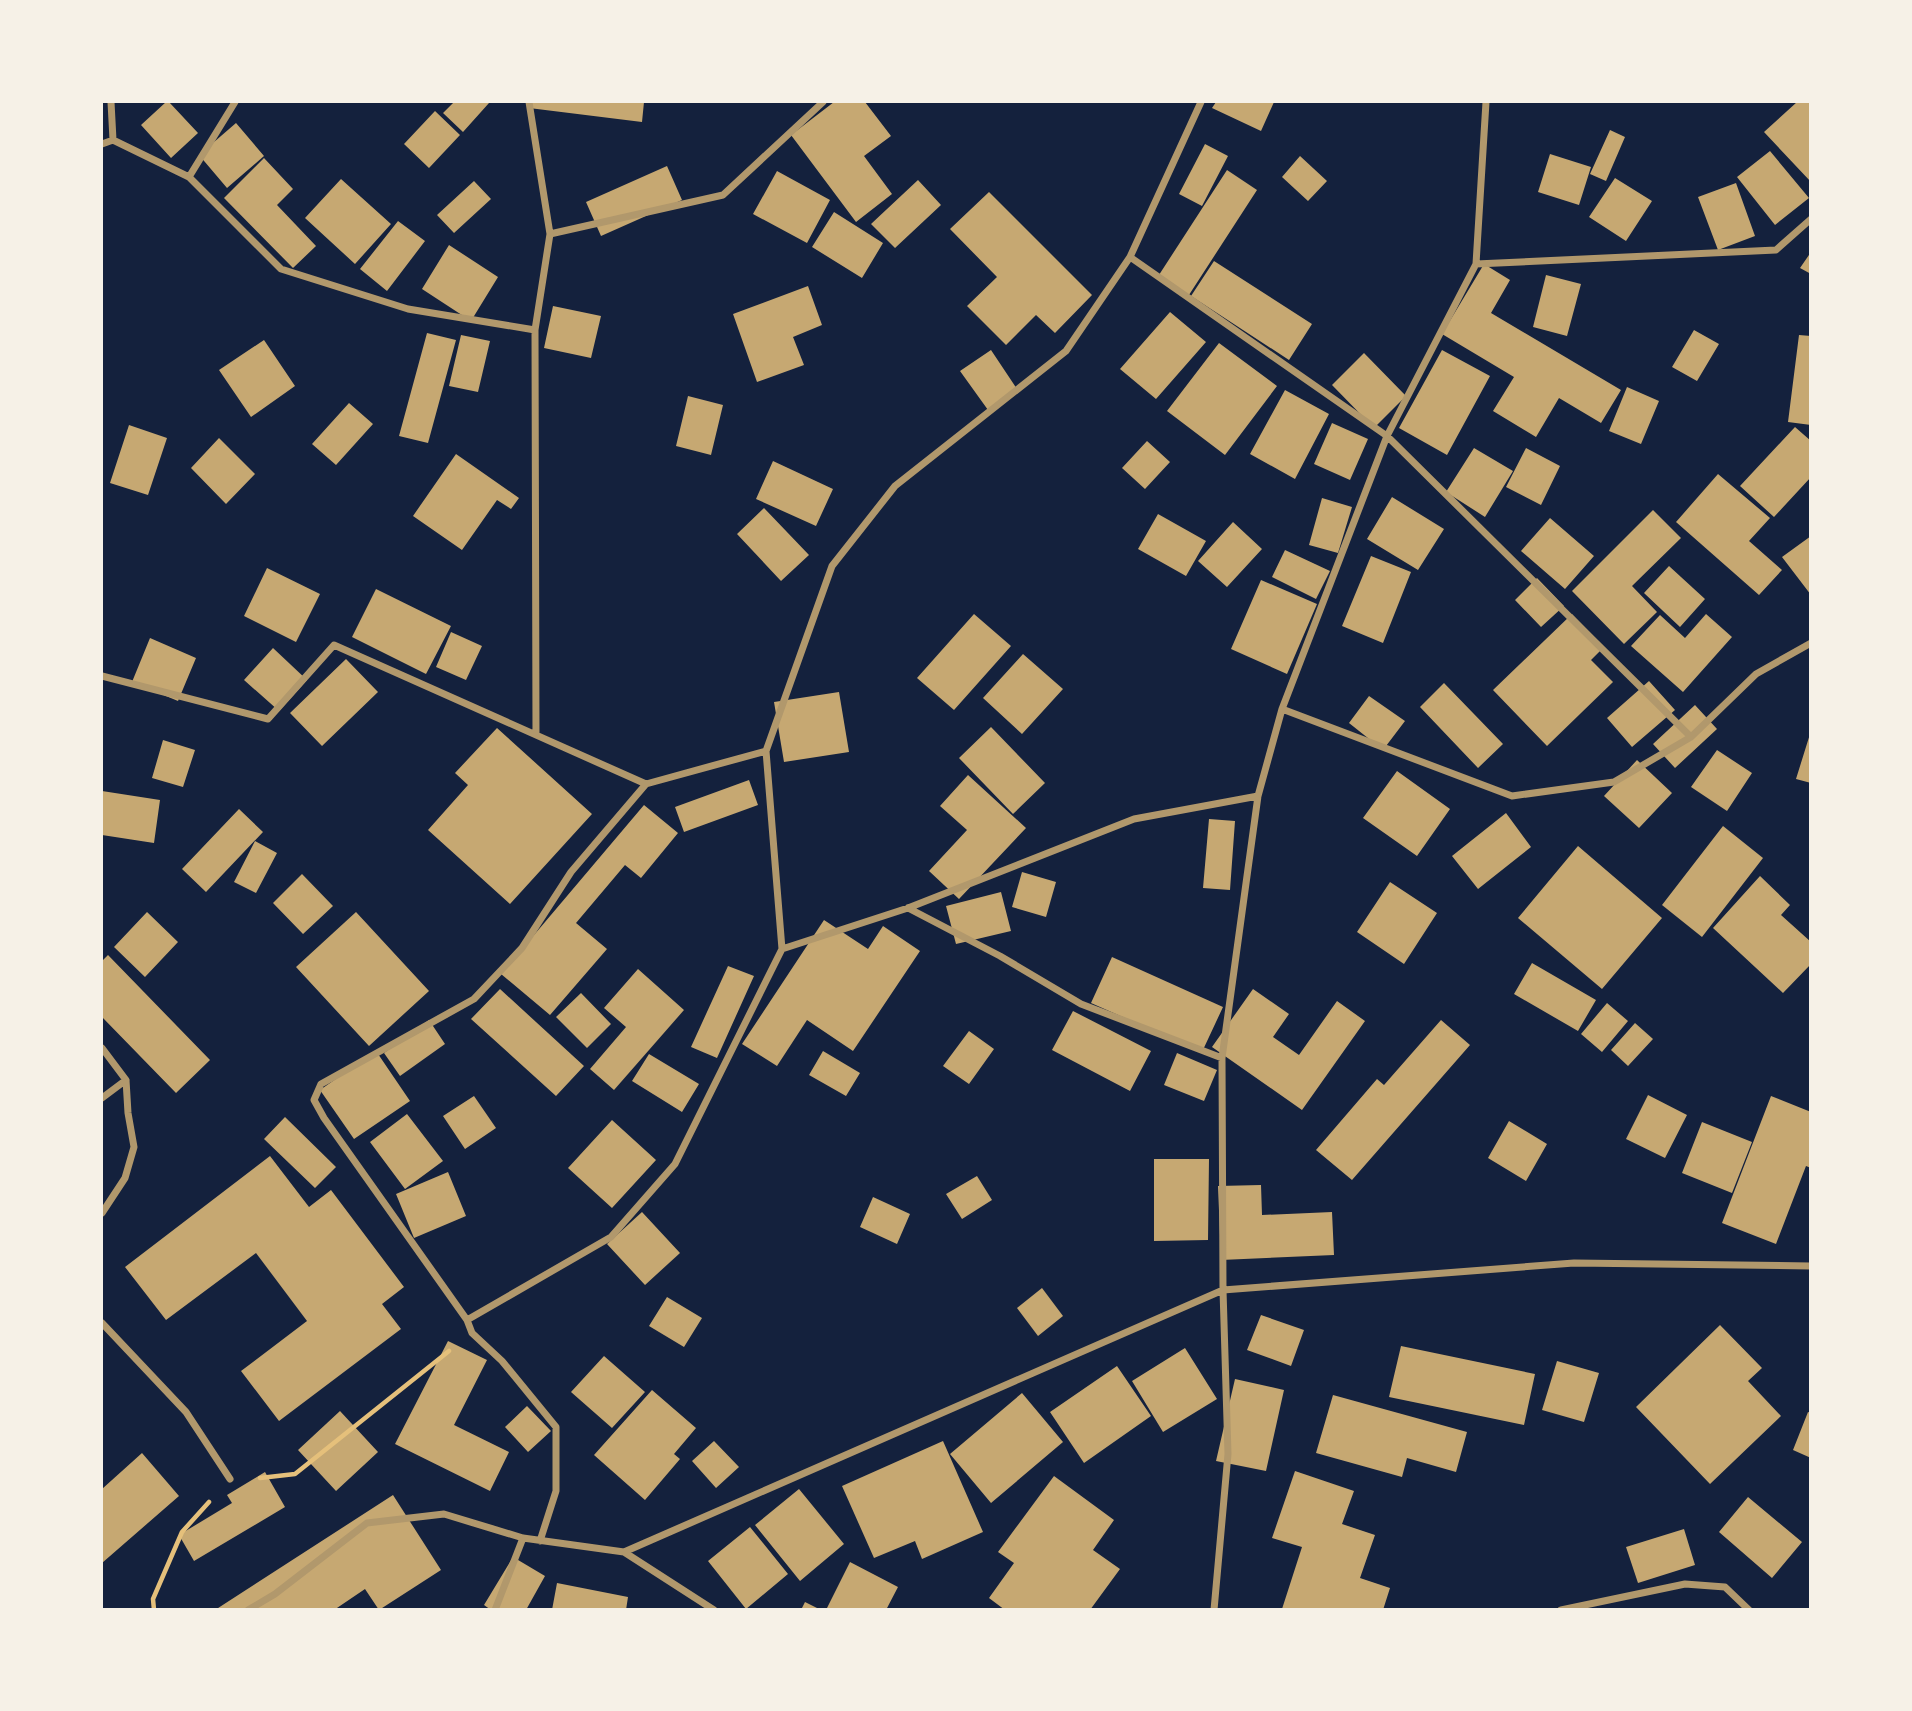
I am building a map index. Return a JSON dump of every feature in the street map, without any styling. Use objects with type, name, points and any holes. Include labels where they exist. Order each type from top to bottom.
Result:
[{"type":"street","points":[[111,102],[113,141]]},
{"type":"street","points":[[189,177],[235,102]]},
{"type":"street","points":[[529,102],[550,234],[535,330],[536,733]]},
{"type":"street","points":[[550,234],[723,195],[823,102]]},
{"type":"street","points":[[467,1320],[611,1237],[675,1164],[782,949],[766,751],[832,566],[895,486],[1066,351],[1130,257],[1201,102]]},
{"type":"street","points":[[1214,1609],[1228,1454],[1223,1290],[1222,1058],[1258,796],[1282,709],[1387,436],[1476,264],[1486,102]]},
{"type":"street","points":[[102,144],[113,141],[189,177],[281,269],[408,309],[535,330]]},
{"type":"street","points":[[1476,264],[1776,250],[1811,219]]},
{"type":"street","points":[[1130,257],[1387,436],[1691,737]]},
{"type":"street","points":[[1282,709],[1512,796],[1614,782],[1691,737],[1756,674],[1811,643]]},
{"type":"street","points":[[102,676],[268,719],[334,645],[646,784]]},
{"type":"street","points":[[540,1541],[556,1491],[556,1427],[502,1362],[472,1333],[467,1320],[314,1100],[321,1084],[474,999],[522,948],[571,873],[646,784],[766,751]]},
{"type":"street","points":[[782,949],[908,908],[1134,819],[1258,796]]},
{"type":"street","points":[[908,908],[1000,956],[1081,1004],[1222,1058]]},
{"type":"street","points":[[102,1048],[126,1080],[134,1147],[125,1178],[102,1213]]},
{"type":"street","points":[[102,1098],[126,1080]]},
{"type":"street","points":[[624,1552],[1223,1290],[1574,1263],[1811,1266]]},
{"type":"street","points":[[102,1323],[186,1412],[230,1479]]},
{"type":"street","points":[[248,1609],[275,1594],[367,1523],[444,1514],[523,1538],[624,1552],[714,1609]]},
{"type":"street","points":[[495,1609],[523,1538]]},
{"type":"street","points":[[1561,1609],[1685,1584],[1725,1587],[1749,1609]]},
{"type":"path","points":[[154,1609],[153,1598],[182,1532],[230,1479],[274,1478],[295,1474],[472,1333]]},
{"type":"building","points":[[166,102],[198,133],[171,158],[141,125]]},
{"type":"building","points":[[454,102],[489,103],[463,132],[443,113]]},
{"type":"building","points":[[530,102],[644,102],[642,122],[529,108]]},
{"type":"building","points":[[834,102],[865,102],[891,136],[864,156],[892,194],[856,222],[791,135]]},
{"type":"building","points":[[1216,102],[1274,102],[1261,131],[1212,108]]},
{"type":"building","points":[[1797,102],[1811,102],[1811,182],[1764,132]]},
{"type":"building","points":[[435,111],[460,135],[429,168],[404,144]]},
{"type":"building","points":[[236,123],[264,156],[227,188],[199,155]]},
{"type":"building","points":[[1610,130],[1625,137],[1606,181],[1590,174]]},
{"type":"building","points":[[1205,144],[1228,156],[1202,206],[1179,194]]},
{"type":"building","points":[[1770,151],[1809,198],[1775,225],[1737,177]]},
{"type":"building","points":[[1550,154],[1591,167],[1579,205],[1538,192]]},
{"type":"building","points":[[1300,156],[1327,181],[1308,201],[1282,177]]},
{"type":"building","points":[[264,158],[293,189],[277,205],[316,246],[293,268],[224,198]]},
{"type":"building","points":[[667,166],[682,200],[601,236],[586,202]]},
{"type":"building","points":[[1227,170],[1257,190],[1187,298],[1157,278]]},
{"type":"building","points":[[777,171],[830,200],[807,243],[753,214]]},
{"type":"building","points":[[1615,178],[1652,201],[1626,241],[1589,217]]},
{"type":"building","points":[[341,179],[391,224],[355,264],[305,218]]},
{"type":"building","points":[[918,180],[941,205],[895,248],[871,224]]},
{"type":"building","points":[[474,181],[491,199],[454,233],[437,215]]},
{"type":"building","points":[[1736,183],[1755,236],[1718,250],[1698,197]]},
{"type":"building","points":[[989,192],[1092,295],[1055,333],[1036,315],[1006,345],[967,306],[997,277],[950,229]]},
{"type":"building","points":[[834,212],[883,243],[862,278],[812,247]]},
{"type":"building","points":[[398,221],[425,241],[387,291],[360,269]]},
{"type":"building","points":[[449,245],[498,277],[471,321],[422,289]]},
{"type":"building","points":[[1811,252],[1811,274],[1800,268]]},
{"type":"building","points":[[1214,261],[1312,324],[1289,360],[1191,296]]},
{"type":"building","points":[[1484,264],[1510,280],[1491,313],[1621,390],[1601,423],[1559,398],[1536,437],[1493,411],[1514,377],[1442,334]]},
{"type":"building","points":[[1546,275],[1581,284],[1567,336],[1533,327]]},
{"type":"building","points":[[808,286],[822,325],[793,337],[804,365],[757,382],[733,314]]},
{"type":"building","points":[[553,306],[601,316],[591,358],[544,348]]},
{"type":"building","points":[[1170,312],[1206,342],[1156,399],[1120,369]]},
{"type":"building","points":[[1694,330],[1719,344],[1697,381],[1672,367]]},
{"type":"building","points":[[427,333],[456,340],[428,443],[399,436]]},
{"type":"building","points":[[461,335],[490,341],[478,392],[449,386]]},
{"type":"building","points":[[1799,335],[1811,336],[1811,425],[1788,422]]},
{"type":"building","points":[[264,340],[295,386],[251,417],[219,370]]},
{"type":"building","points":[[1219,343],[1277,386],[1225,455],[1167,411]]},
{"type":"building","points":[[991,350],[1017,389],[988,410],[960,371]]},
{"type":"building","points":[[1442,350],[1490,376],[1447,455],[1399,428]]},
{"type":"building","points":[[1364,353],[1406,396],[1374,428],[1332,385]]},
{"type":"building","points":[[1627,387],[1659,401],[1641,444],[1609,431]]},
{"type":"building","points":[[1285,390],[1329,414],[1295,479],[1250,454]]},
{"type":"building","points":[[688,396],[723,405],[711,455],[676,446]]},
{"type":"building","points":[[349,403],[373,424],[336,465],[312,444]]},
{"type":"building","points":[[1332,423],[1368,439],[1350,480],[1314,464]]},
{"type":"building","points":[[129,425],[167,438],[148,495],[110,483]]},
{"type":"building","points":[[1795,427],[1811,441],[1811,477],[1774,517],[1740,486]]},
{"type":"building","points":[[219,438],[255,474],[226,504],[191,468]]},
{"type":"building","points":[[1147,441],[1170,462],[1145,489],[1122,468]]},
{"type":"building","points":[[1474,448],[1513,471],[1485,517],[1446,492]]},
{"type":"building","points":[[1526,448],[1560,466],[1541,505],[1506,487]]},
{"type":"building","points":[[456,454],[519,498],[511,509],[497,500],[462,550],[413,516]]},
{"type":"building","points":[[773,461],[833,489],[816,526],[756,499]]},
{"type":"building","points":[[1718,474],[1770,518],[1749,541],[1782,570],[1759,595],[1676,522]]},
{"type":"building","points":[[1392,497],[1444,529],[1418,570],[1367,539]]},
{"type":"building","points":[[1322,498],[1352,507],[1338,553],[1309,545]]},
{"type":"building","points":[[764,508],[809,555],[781,581],[737,534]]},
{"type":"building","points":[[1653,510],[1681,538],[1632,586],[1657,612],[1624,644],[1572,591]]},
{"type":"building","points":[[1158,514],[1206,541],[1186,576],[1138,549]]},
{"type":"building","points":[[1550,518],[1594,556],[1565,589],[1521,551]]},
{"type":"building","points":[[1233,522],[1262,549],[1227,587],[1198,561]]},
{"type":"building","points":[[1811,536],[1811,595],[1782,557]]},
{"type":"building","points":[[1285,550],[1330,571],[1316,599],[1272,577]]},
{"type":"building","points":[[1371,556],[1411,572],[1383,643],[1342,626]]},
{"type":"building","points":[[1669,566],[1705,599],[1680,627],[1644,593]]},
{"type":"building","points":[[267,568],[320,594],[296,642],[244,616]]},
{"type":"building","points":[[1537,578],[1564,606],[1541,627],[1515,600]]},
{"type":"building","points":[[1261,580],[1317,604],[1287,674],[1231,649]]},
{"type":"building","points":[[376,589],[451,626],[426,674],[352,637]]},
{"type":"building","points":[[974,614],[1011,646],[954,710],[917,678]]},
{"type":"building","points":[[1572,614],[1604,647],[1591,660],[1613,682],[1547,746],[1493,690]]},
{"type":"building","points":[[1706,614],[1732,637],[1683,692],[1631,646],[1660,615],[1685,638]]},
{"type":"building","points":[[451,632],[482,646],[466,680],[436,667]]},
{"type":"building","points":[[150,638],[196,658],[178,701],[132,682]]},
{"type":"building","points":[[273,648],[307,680],[279,711],[244,680]]},
{"type":"building","points":[[1023,654],[1063,689],[1022,734],[983,698]]},
{"type":"building","points":[[346,659],[378,692],[322,746],[290,713]]},
{"type":"building","points":[[1649,681],[1675,710],[1632,747],[1607,718]]},
{"type":"building","points":[[1444,683],[1503,744],[1478,768],[1420,707]]},
{"type":"building","points":[[839,692],[849,752],[784,762],[774,702]]},
{"type":"building","points":[[1369,696],[1405,721],[1383,750],[1349,723]]},
{"type":"building","points":[[1695,705],[1717,729],[1675,768],[1653,744]]},
{"type":"building","points":[[991,727],[1045,783],[1013,814],[959,758]]},
{"type":"building","points":[[497,728],[592,814],[510,904],[428,830],[468,785],[455,773]]},
{"type":"building","points":[[1811,734],[1811,783],[1796,779]]},
{"type":"building","points":[[163,740],[195,750],[183,787],[152,778]]},
{"type":"building","points":[[1717,750],[1752,773],[1727,811],[1691,787]]},
{"type":"building","points":[[1637,760],[1672,793],[1639,828],[1604,796]]},
{"type":"building","points":[[1397,771],[1450,809],[1417,856],[1363,818]]},
{"type":"building","points":[[968,775],[1026,828],[959,899],[929,871],[967,830],[940,806]]},
{"type":"building","points":[[749,780],[758,805],[684,832],[675,807]]},
{"type":"building","points":[[102,791],[160,800],[154,843],[102,835]]},
{"type":"building","points":[[644,805],[678,833],[641,878],[625,865],[576,923],[607,949],[550,1015],[501,974]]},
{"type":"building","points":[[239,809],[263,832],[206,892],[182,869]]},
{"type":"building","points":[[1506,813],[1531,847],[1478,889],[1452,856]]},
{"type":"building","points":[[1209,819],[1235,821],[1230,890],[1203,888]]},
{"type":"building","points":[[1723,826],[1763,858],[1702,937],[1662,905]]},
{"type":"building","points":[[255,841],[277,853],[256,893],[234,882]]},
{"type":"building","points":[[1578,846],[1662,918],[1602,989],[1518,918]]},
{"type":"building","points":[[1022,872],[1056,882],[1046,917],[1012,907]]},
{"type":"building","points":[[302,874],[333,906],[303,934],[273,903]]},
{"type":"building","points":[[1760,876],[1790,905],[1781,915],[1811,942],[1811,964],[1783,993],[1713,928]]},
{"type":"building","points":[[1390,882],[1437,913],[1404,964],[1357,932]]},
{"type":"building","points":[[1001,892],[1011,931],[956,944],[946,906]]},
{"type":"building","points":[[147,912],[178,942],[145,977],[114,947]]},
{"type":"building","points":[[356,912],[429,991],[369,1046],[296,967]]},
{"type":"building","points":[[824,920],[868,949],[883,926],[920,951],[853,1051],[807,1020],[777,1066],[742,1044]]},
{"type":"building","points":[[108,955],[210,1060],[176,1093],[102,1017],[102,961]]},
{"type":"building","points":[[1112,957],[1223,1007],[1202,1052],[1091,1003]]},
{"type":"building","points":[[1532,963],[1596,1000],[1578,1031],[1514,994]]},
{"type":"building","points":[[728,966],[754,976],[717,1058],[691,1047]]},
{"type":"building","points":[[638,969],[684,1010],[614,1090],[590,1069],[626,1027],[604,1008]]},
{"type":"building","points":[[500,989],[584,1066],[556,1096],[471,1019]]},
{"type":"building","points":[[1253,989],[1289,1014],[1273,1037],[1299,1055],[1337,1001],[1365,1021],[1302,1110],[1212,1047]]},
{"type":"building","points":[[581,993],[611,1024],[587,1048],[556,1017]]},
{"type":"building","points":[[1607,1003],[1628,1021],[1602,1052],[1581,1034]]},
{"type":"building","points":[[1073,1011],[1151,1051],[1130,1091],[1052,1050]]},
{"type":"building","points":[[429,1020],[445,1044],[400,1076],[384,1053]]},
{"type":"building","points":[[1441,1020],[1470,1045],[1352,1180],[1316,1150],[1377,1079],[1384,1085]]},
{"type":"building","points":[[1635,1023],[1653,1039],[1628,1066],[1611,1050]]},
{"type":"building","points":[[969,1031],[994,1049],[969,1084],[943,1066]]},
{"type":"building","points":[[376,1051],[410,1101],[354,1139],[320,1090]]},
{"type":"building","points":[[823,1051],[860,1073],[846,1096],[809,1075]]},
{"type":"building","points":[[1177,1053],[1217,1070],[1204,1101],[1164,1085]]},
{"type":"building","points":[[649,1054],[699,1084],[682,1112],[632,1081]]},
{"type":"building","points":[[1648,1095],[1687,1115],[1665,1158],[1626,1139]]},
{"type":"building","points":[[474,1096],[496,1128],[465,1149],[443,1116]]},
{"type":"building","points":[[1771,1096],[1811,1112],[1811,1168],[1806,1166],[1776,1244],[1722,1223]]},
{"type":"building","points":[[407,1114],[443,1161],[405,1189],[370,1142]]},
{"type":"building","points":[[285,1117],[336,1167],[315,1188],[264,1139]]},
{"type":"building","points":[[612,1120],[656,1160],[612,1208],[568,1168]]},
{"type":"building","points":[[1509,1121],[1547,1144],[1526,1181],[1488,1158]]},
{"type":"building","points":[[1702,1122],[1752,1142],[1732,1193],[1682,1173]]},
{"type":"building","points":[[270,1156],[309,1207],[331,1190],[404,1287],[382,1304],[401,1329],[279,1421],[241,1371],[307,1321],[256,1253],[166,1320],[125,1267]]},
{"type":"building","points":[[1154,1159],[1209,1159],[1208,1240],[1154,1241]]},
{"type":"building","points":[[448,1172],[466,1216],[414,1238],[396,1194]]},
{"type":"building","points":[[977,1176],[992,1200],[962,1219],[946,1194]]},
{"type":"building","points":[[1261,1185],[1262,1215],[1332,1212],[1334,1255],[1221,1260],[1218,1186]]},
{"type":"building","points":[[873,1197],[910,1214],[897,1244],[860,1227]]},
{"type":"building","points":[[642,1212],[680,1253],[645,1285],[607,1244]]},
{"type":"building","points":[[1042,1288],[1063,1316],[1038,1336],[1017,1308]]},
{"type":"building","points":[[667,1297],[702,1318],[684,1347],[649,1326]]},
{"type":"building","points":[[1261,1315],[1304,1330],[1291,1366],[1247,1350]]},
{"type":"building","points":[[1720,1325],[1762,1368],[1748,1381],[1781,1416],[1710,1484],[1636,1407]]},
{"type":"building","points":[[448,1341],[487,1360],[454,1425],[509,1452],[490,1491],[395,1444]]},
{"type":"building","points":[[1401,1346],[1535,1374],[1524,1425],[1389,1397]]},
{"type":"building","points":[[1185,1348],[1217,1399],[1163,1432],[1132,1381]]},
{"type":"building","points":[[604,1356],[645,1392],[612,1428],[571,1392]]},
{"type":"building","points":[[1557,1361],[1599,1373],[1584,1422],[1542,1410]]},
{"type":"building","points":[[1117,1366],[1151,1416],[1084,1463],[1050,1412]]},
{"type":"building","points":[[1235,1379],[1284,1390],[1266,1471],[1216,1461]]},
{"type":"building","points":[[652,1390],[696,1428],[674,1454],[680,1459],[645,1500],[594,1455]]},
{"type":"building","points":[[1022,1393],[1063,1442],[991,1503],[950,1454]]},
{"type":"building","points":[[1333,1395],[1467,1432],[1456,1472],[1407,1458],[1402,1477],[1316,1453]]},
{"type":"building","points":[[527,1406],[551,1431],[528,1452],[505,1427]]},
{"type":"building","points":[[340,1411],[378,1452],[336,1491],[298,1450]]},
{"type":"building","points":[[1808,1412],[1811,1413],[1811,1458],[1793,1450]]},
{"type":"building","points":[[714,1441],[739,1467],[716,1488],[692,1461]]},
{"type":"building","points":[[943,1441],[983,1532],[922,1559],[915,1541],[874,1558],[842,1486]]},
{"type":"building","points":[[142,1453],[179,1496],[102,1563],[102,1489]]},
{"type":"building","points":[[1295,1471],[1354,1491],[1342,1524],[1375,1535],[1360,1578],[1390,1588],[1383,1610],[1282,1609],[1302,1547],[1272,1538]]},
{"type":"building","points":[[265,1472],[285,1507],[194,1561],[179,1535],[232,1503],[227,1495]]},
{"type":"building","points":[[1054,1476],[1114,1520],[1093,1550],[1120,1569],[1090,1610],[1005,1610],[989,1598],[1014,1563],[998,1552]]},
{"type":"building","points":[[799,1489],[844,1544],[800,1581],[755,1525]]},
{"type":"building","points":[[393,1495],[441,1570],[379,1610],[365,1589],[334,1610],[215,1610]]},
{"type":"building","points":[[1748,1497],[1802,1542],[1772,1578],[1719,1532]]},
{"type":"building","points":[[750,1527],[788,1574],[746,1609],[708,1561]]},
{"type":"building","points":[[1684,1529],[1695,1565],[1638,1583],[1626,1547]]},
{"type":"building","points":[[513,1557],[545,1576],[526,1610],[491,1610],[484,1605]]},
{"type":"building","points":[[850,1562],[898,1587],[886,1610],[826,1610]]},
{"type":"building","points":[[557,1583],[628,1597],[626,1610],[552,1610]]},
{"type":"building","points":[[805,1602],[821,1610],[801,1610]]}]
